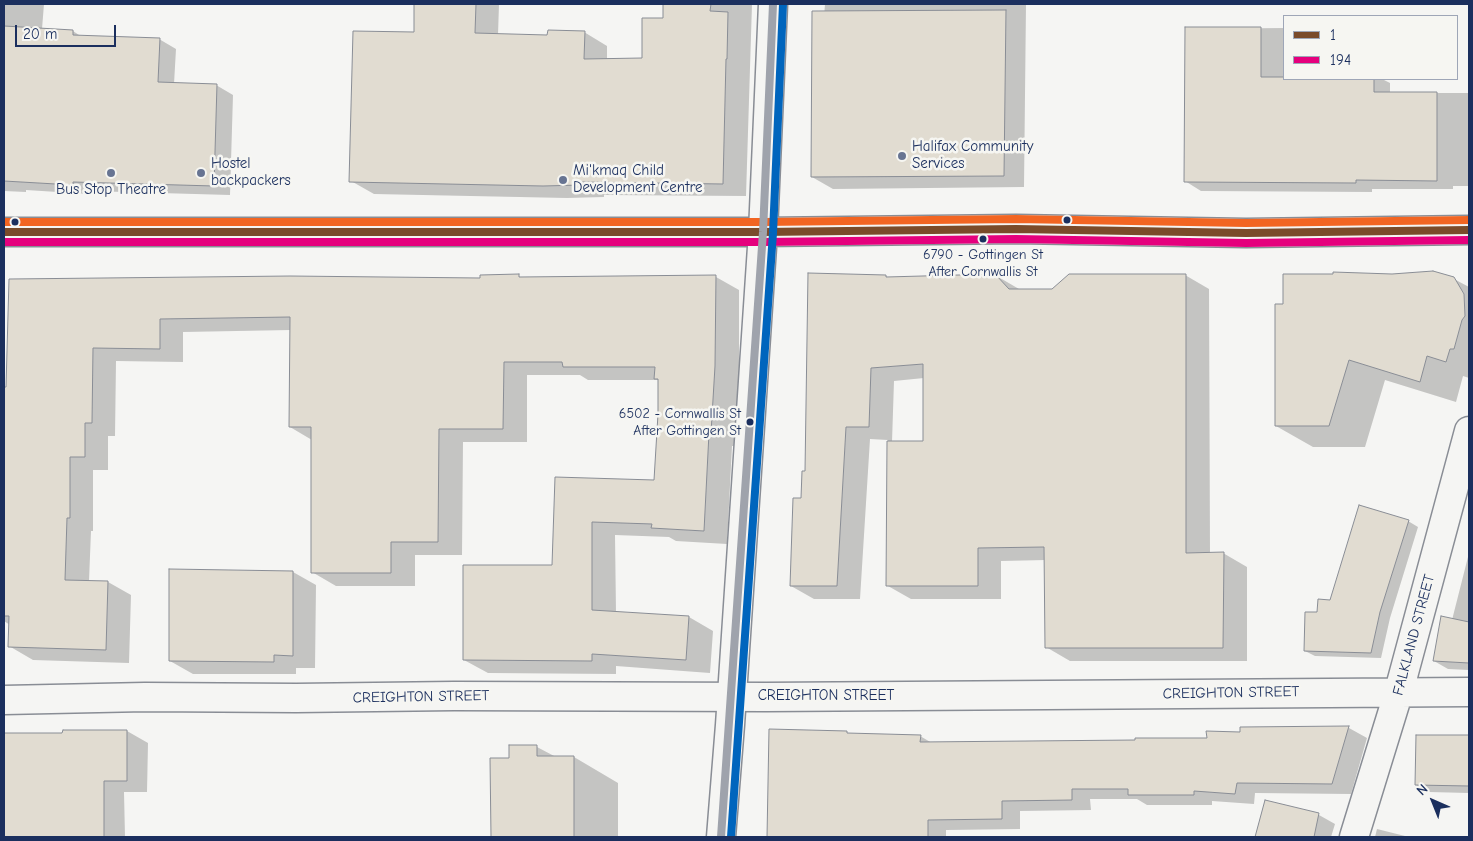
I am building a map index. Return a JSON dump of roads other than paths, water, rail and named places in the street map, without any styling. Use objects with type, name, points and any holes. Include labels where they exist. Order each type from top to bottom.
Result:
[{"type":"street","points":[[721,837],[763,232],[773,4]]},
{"type":"street","points":[[4,232],[763,232],[1016,229],[1246,233],[1469,230]]},
{"type":"street","name":"FALKLAND STREET","points":[[1354,837],[1399,691],[1469,431]]},
{"type":"street","name":"CREIGHTON STREET","points":[[4,700],[145,697],[732,697],[1469,692]]},
{"type":"place","name":"Halifax Community Services","points":[[902,156]]},
{"type":"place","name":"Bus Stop Theatre","points":[[111,173]]},
{"type":"place","name":"Hostel backpackers","points":[[201,173]]},
{"type":"place","name":"Mi'kmaq Child Development Centre","points":[[563,180]]},
{"type":"place","name":"6790 - Gottingen St After Cornwallis St","points":[[983,239]]},
{"type":"place","name":"6502 - Cornwallis St After Gottingen St","points":[[750,422]]}]
